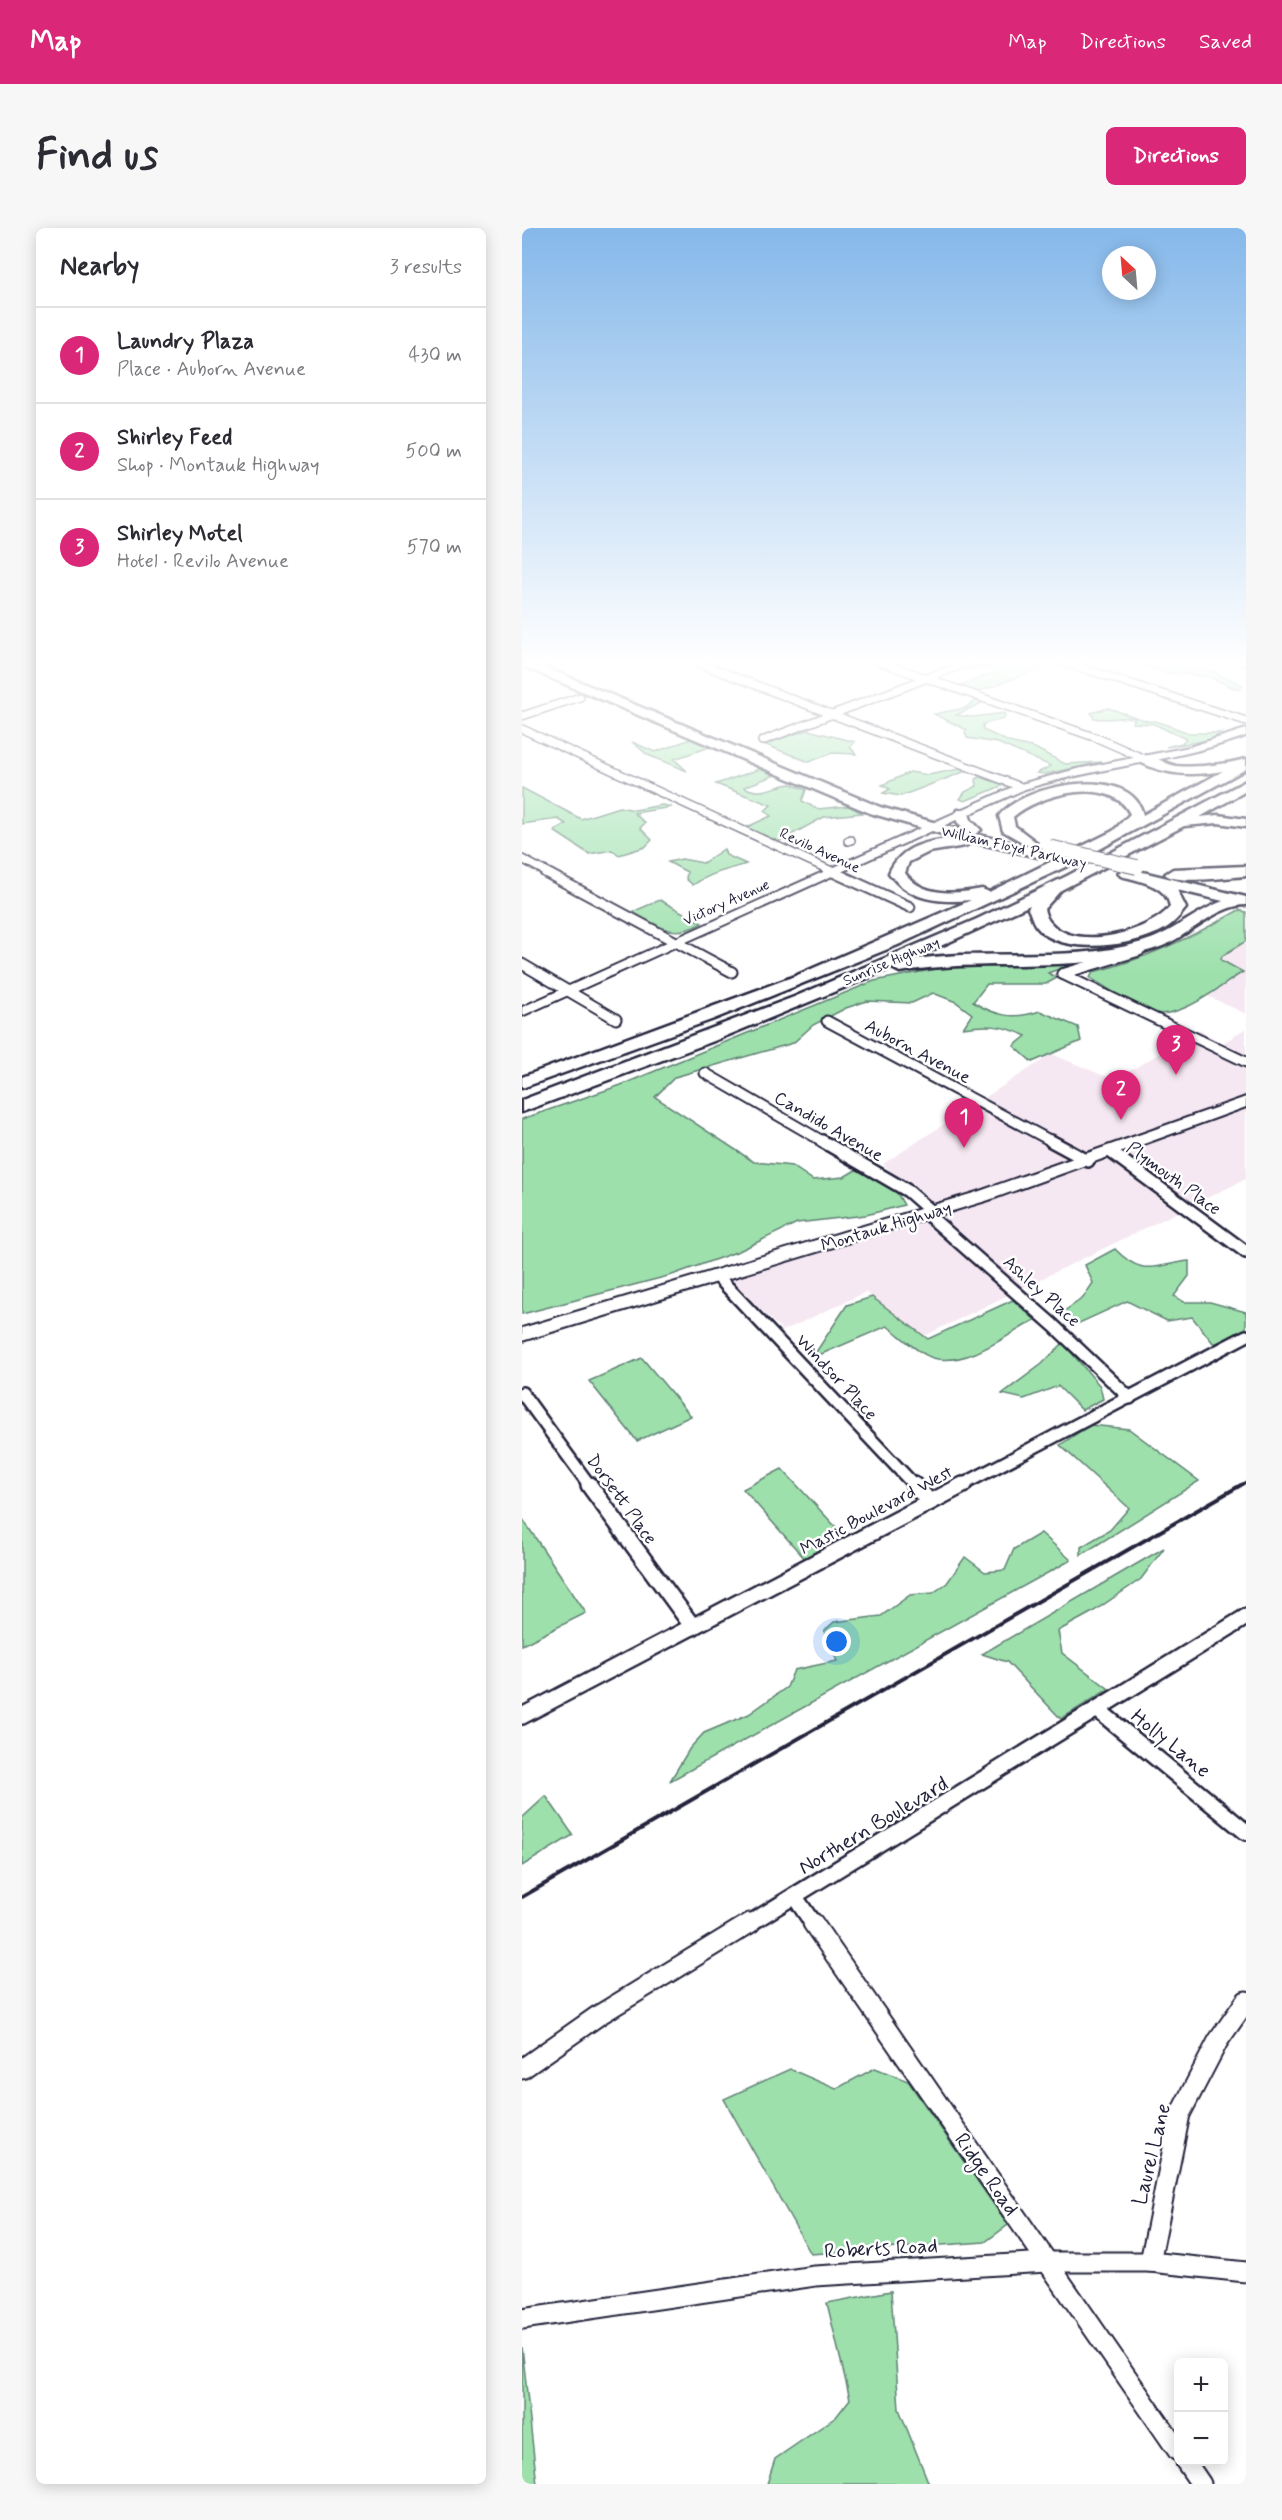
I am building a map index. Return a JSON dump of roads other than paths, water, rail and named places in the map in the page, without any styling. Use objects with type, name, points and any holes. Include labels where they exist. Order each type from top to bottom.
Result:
[{"type":"highway","name":"William Floyd Parkway","points":[[769,766],[854,802],[997,844],[1038,848]]},
{"type":"highway","name":"William Floyd Parkway","points":[[801,766],[937,825],[974,830],[1038,848],[1166,877]]},
{"type":"highway","points":[[1164,766],[1194,770],[1222,766]]},
{"type":"highway","name":"Sunrise Highway","points":[[522,1083],[776,988],[1012,886],[1106,840],[1240,766]]},
{"type":"highway","name":"Sunrise Highway","points":[[522,1106],[827,989],[1076,877],[1246,785]]},
{"type":"highway","points":[[1038,848],[1008,828],[1005,819],[1008,812],[1043,794],[1074,788],[1117,794],[1128,799],[1137,809],[1133,821],[1106,840]]},
{"type":"highway","points":[[963,813],[964,822],[974,830]]},
{"type":"highway","points":[[1157,835],[1199,821],[1225,820],[1246,823]]},
{"type":"highway","points":[[997,844],[959,843],[928,847],[902,860],[897,873],[911,887],[938,896],[968,896],[1012,886]]},
{"type":"highway","points":[[1166,877],[1246,871]]},
{"type":"highway","points":[[1076,877],[1041,900],[1037,906],[1037,915],[1042,923],[1058,934],[1103,942],[1140,935],[1174,914],[1178,904],[1174,895],[1137,872]]},
{"type":"highway","points":[[1166,877],[1245,897]]},
{"type":"highway","points":[[827,989],[918,963],[1097,955],[1155,944],[1245,897]]},
{"type":"main road","name":"Montauk Highway","points":[[522,1335],[929,1213],[1088,1161],[1246,1102]]},
{"type":"street","name":"Revilo Avenue","points":[[603,766],[910,907]]},
{"type":"street","points":[[966,766],[1021,788]]},
{"type":"street","name":"Victory Avenue","points":[[522,1012],[1021,788],[1067,774],[1107,766]]},
{"type":"street","points":[[522,859],[732,972]]},
{"type":"street","points":[[1155,944],[1117,959],[1062,974],[1246,1062]]},
{"type":"street","points":[[522,964],[616,1020]]},
{"type":"street","name":"Auborn Avenue","points":[[827,1021],[1088,1161]]},
{"type":"street","name":"Candido Avenue","points":[[705,1073],[908,1191],[929,1213]]},
{"type":"street","name":"Plymouth Place","points":[[1111,1152],[1246,1252]]},
{"type":"street","name":"Ashley Place","points":[[929,1213],[1130,1398]]},
{"type":"street","name":"Windsor Place","points":[[718,1277],[930,1502]]},
{"type":"street","name":"Mastic Boulevard West","points":[[522,1716],[1246,1336]]},
{"type":"street","name":"Dorsett Place","points":[[522,1393],[693,1627]]},
{"type":"street","name":"Northern Boulevard","points":[[522,2069],[599,2015],[795,1897],[1246,1617]]},
{"type":"street","name":"Holly Lane","points":[[1098,1710],[1246,1832]]},
{"type":"street","name":"Ridge Road","points":[[795,1897],[1174,2444]]},
{"type":"street","name":"Laurel Lane","points":[[1150,2262],[1180,2114],[1218,2041],[1246,2001]]},
{"type":"street","name":"Roberts Road","points":[[522,2319],[815,2276],[1048,2262],[1150,2262],[1246,2272]]},
{"type":"street","points":[[1189,2466],[1201,2484]]},
{"type":"railway","points":[[1239,1486],[1246,1482]]},
{"type":"railway","points":[[522,1897],[1241,1485]]},
{"type":"place","name":"Shirley Motel","points":[[1176,1075]]},
{"type":"place","name":"Shirley Feed","points":[[1121,1120]]},
{"type":"place","name":"Laundry Plaza","points":[[964,1148]]}]
